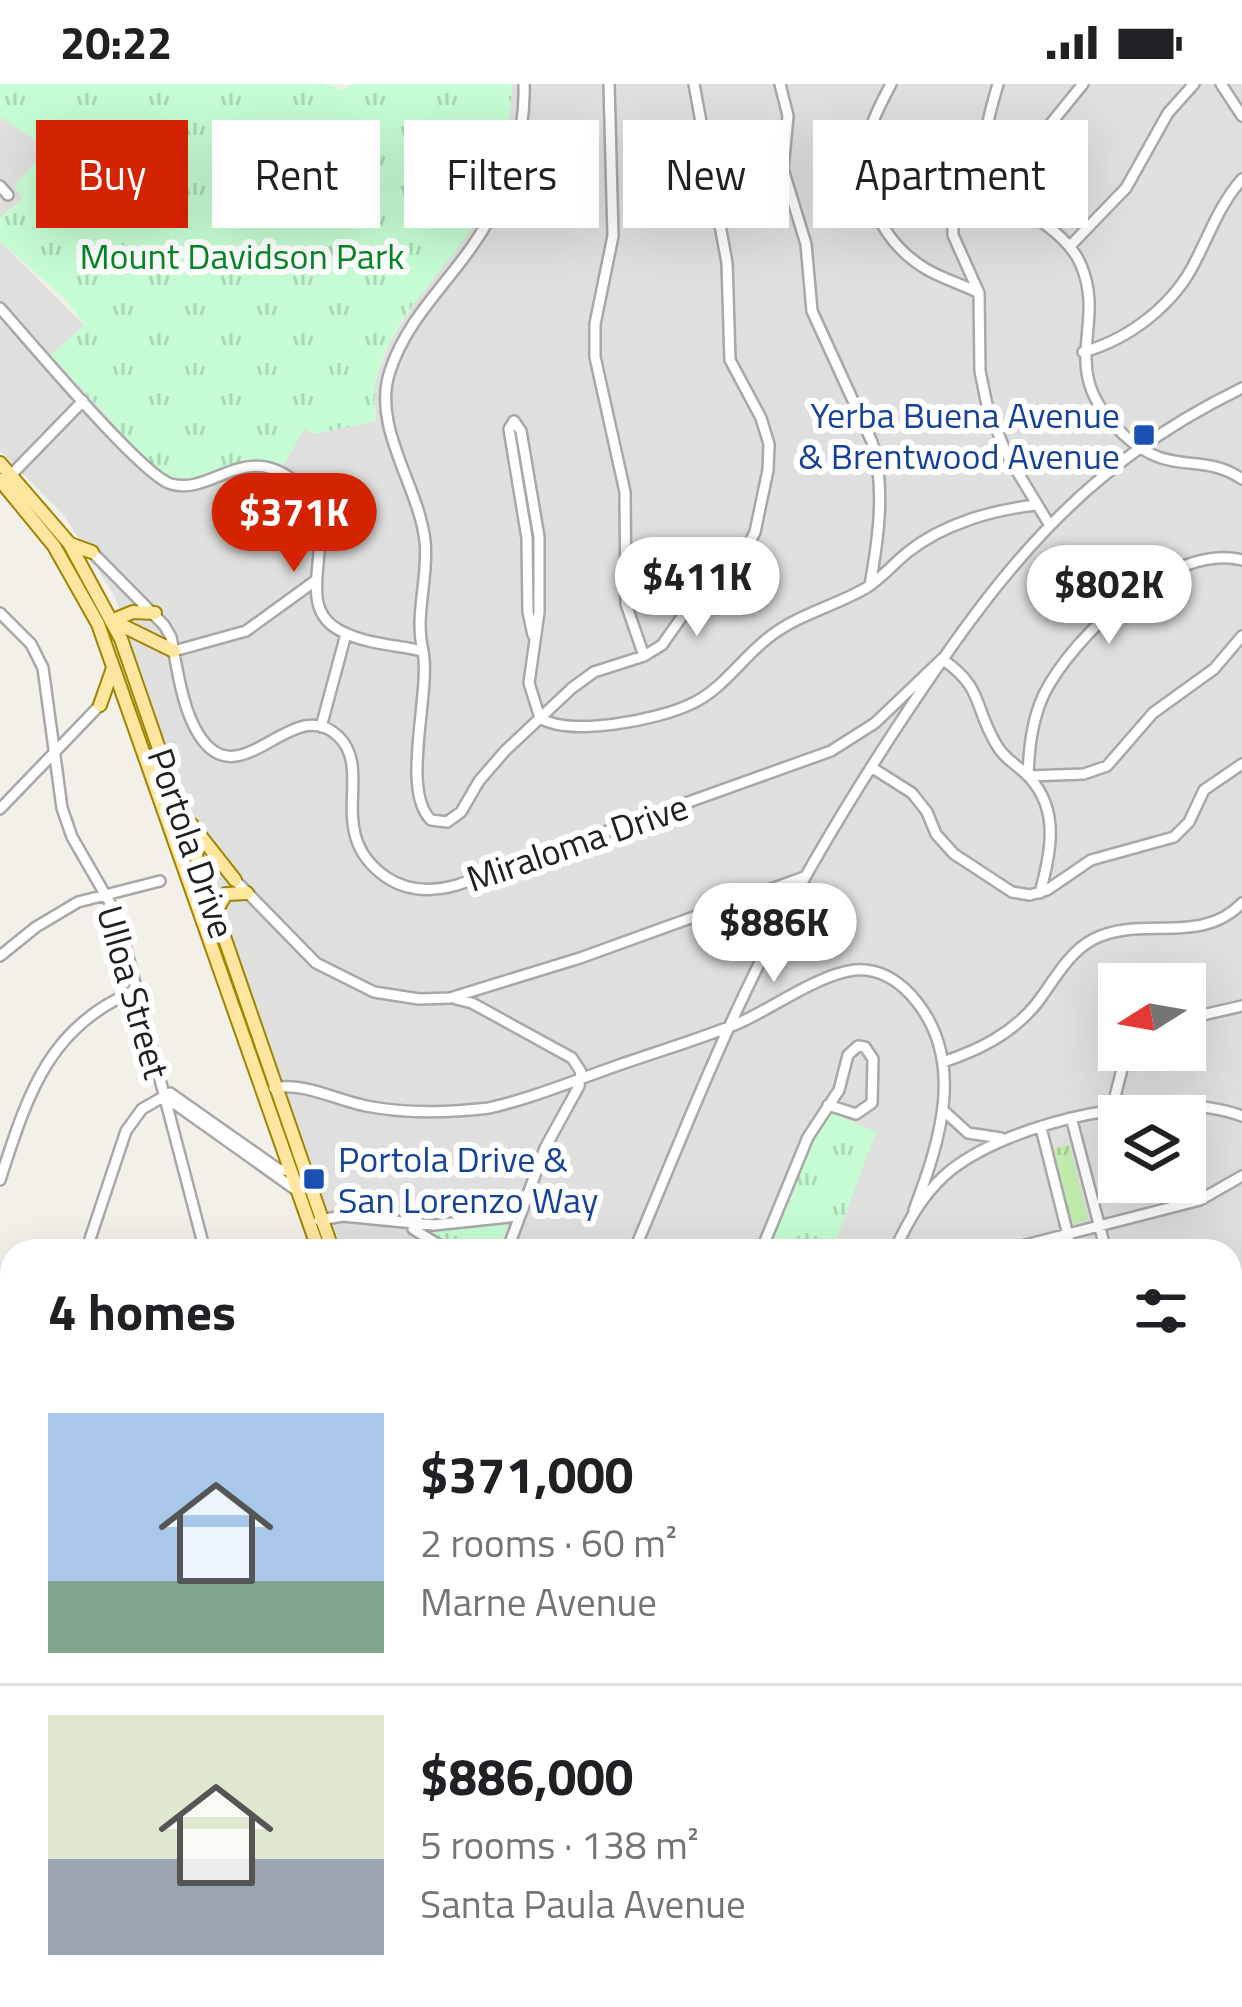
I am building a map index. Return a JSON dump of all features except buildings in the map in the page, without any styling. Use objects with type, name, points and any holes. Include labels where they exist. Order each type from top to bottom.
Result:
[{"type":"main road","name":"Portola Drive","points":[[0,463],[90,606],[105,641],[314,1239]]},
{"type":"main road","name":"Portola Drive","points":[[6,477],[69,543],[112,620],[327,1239]]},
{"type":"main road","points":[[69,543],[92,552]]},
{"type":"main road","points":[[90,606],[174,651]]},
{"type":"main road","points":[[105,641],[112,620],[143,610],[155,613]]},
{"type":"main road","points":[[100,705],[114,666]]},
{"type":"main road","points":[[100,705],[116,698],[128,707]]},
{"type":"main road","points":[[176,798],[193,828],[235,880]]},
{"type":"main road","points":[[188,883],[220,873],[235,880]]},
{"type":"main road","points":[[215,914],[226,893],[247,893]]},
{"type":"street","points":[[524,84],[524,113],[515,154],[492,213],[471,249],[417,317],[387,382],[387,412],[425,544],[418,623],[426,677],[418,796],[431,820],[447,822],[492,765],[594,672],[644,656],[670,638],[698,594],[744,554],[755,532],[770,457],[761,418],[735,372],[728,347],[727,262],[694,84]]},
{"type":"street","points":[[609,84],[613,236],[596,324],[595,357],[625,492],[626,604],[644,656]]},
{"type":"street","points":[[780,84],[788,116],[783,170],[806,244],[812,310],[878,464],[870,585]]},
{"type":"street","points":[[990,120],[998,84]]},
{"type":"street","points":[[1054,120],[1083,84]]},
{"type":"street","points":[[1070,246],[1126,188],[1168,113],[1194,84]]},
{"type":"street","points":[[1221,84],[1242,116]]},
{"type":"street","points":[[888,88],[870,129],[866,159],[867,187],[878,217],[913,260],[979,293]]},
{"type":"street","points":[[1083,352],[1140,324],[1177,291],[1215,216],[1242,179]]},
{"type":"street","points":[[954,228],[979,293],[980,371],[987,404],[998,438],[1049,524]]},
{"type":"street","points":[[1047,228],[1070,246],[1087,282],[1083,352],[1090,386],[1104,413],[1140,448],[1166,462],[1214,465],[1242,479]]},
{"type":"street","points":[[0,308],[83,401],[165,482],[195,484],[251,467],[291,479],[311,498],[321,524],[315,581],[321,614],[346,634],[423,651]]},
{"type":"street","points":[[639,1239],[729,1026],[804,878],[871,767],[992,588],[1049,524],[1140,448],[1242,388]]},
{"type":"street","points":[[6,477],[83,401]]},
{"type":"street","points":[[535,640],[528,612],[527,538],[510,434],[514,421],[520,427],[539,537],[539,612],[529,683],[539,718]]},
{"type":"street","points":[[539,718],[564,728],[584,728],[689,706],[716,688],[781,628],[870,585],[935,534],[981,516],[1036,505]]},
{"type":"street","points":[[92,552],[155,613],[171,638],[195,728],[218,752],[247,754],[289,730],[321,727],[346,634]]},
{"type":"street","points":[[1028,776],[1032,730],[1043,697],[1060,669],[1116,606],[1138,590],[1196,563],[1219,557],[1242,560]]},
{"type":"street","points":[[174,651],[246,632],[315,581]]},
{"type":"street","name":"Ulloa Street","points":[[0,613],[38,655],[46,680],[66,822],[117,915],[203,1239]]},
{"type":"street","points":[[1028,776],[1084,774],[1107,766],[1153,713],[1214,669],[1242,636]]},
{"type":"street","points":[[942,659],[973,685],[995,742],[1042,797],[1051,847],[1040,893]]},
{"type":"street","name":"Miraloma Drive","points":[[321,727],[340,737],[350,757],[351,817],[364,856],[394,882],[432,890],[814,758],[861,733],[942,659]]},
{"type":"street","points":[[899,701],[906,714]]},
{"type":"street","points":[[0,809],[100,705]]},
{"type":"street","points":[[871,767],[912,793],[954,854],[1012,892],[1040,893],[1091,860],[1174,837],[1189,822],[1204,790],[1242,764]]},
{"type":"street","points":[[450,998],[653,934],[804,878]]},
{"type":"street","points":[[235,880],[303,952],[344,981],[388,996],[472,1003],[579,1066],[581,1078],[545,1148],[511,1239]]},
{"type":"street","points":[[0,956],[50,917],[106,893],[160,881]]},
{"type":"street","points":[[943,1062],[976,1050],[1015,1025],[1073,955],[1092,940],[1114,932],[1207,926],[1229,916],[1242,903]]},
{"type":"street","points":[[274,1088],[297,1086],[381,1108],[433,1112],[506,1104],[729,1026],[840,974],[876,972],[896,981],[919,1004],[943,1062],[941,1132],[900,1239]]},
{"type":"street","points":[[0,1180],[28,1094],[53,1052],[98,1010],[137,990]]},
{"type":"street","points":[[1206,1014],[1242,1006]]},
{"type":"street","points":[[766,1239],[808,1137],[828,1105],[843,1082],[852,1049],[865,1047],[873,1059],[872,1103],[856,1114],[828,1105]]},
{"type":"street","points":[[90,1239],[127,1131],[142,1109],[164,1096],[178,1095],[278,1169],[290,1171]]},
{"type":"street","points":[[164,1096],[296,1190]]},
{"type":"street","points":[[1206,1108],[1242,1116]]},
{"type":"street","points":[[944,1111],[968,1133],[1010,1137]]},
{"type":"street","points":[[914,1210],[960,1163],[1010,1137],[1098,1115]]},
{"type":"street","points":[[1072,1121],[1103,1239]]},
{"type":"street","points":[[1041,1128],[1069,1239]]},
{"type":"street","points":[[1049,1239],[1200,1200],[1242,1176]]},
{"type":"street","points":[[320,1220],[343,1216],[394,1224],[431,1239]]},
{"type":"street","points":[[394,1224],[453,1224],[518,1216]]},
{"type":"shaded area","points":[[512,84],[1242,84],[1242,1239],[338,1239],[284,1094],[115,597],[64,515],[0,451],[0,241],[85,326],[52,356],[182,479],[247,459],[282,467],[304,428],[376,420],[374,384],[390,341],[472,228],[599,228],[599,120],[507,120]]},
{"type":"shaded area","points":[[0,117],[36,140],[36,162],[15,186],[23,198],[0,218]]},
{"type":"green space","name":"Mount Davidson Park","points":[[0,84],[330,84],[341,90],[353,84],[512,84],[509,120],[404,120],[404,228],[471,228],[391,340],[375,392],[376,421],[314,434],[304,429],[283,467],[247,459],[191,478],[172,478],[157,471],[51,355],[84,325],[67,301],[0,241],[0,218],[23,199],[14,186],[36,161],[36,228],[188,228],[188,120],[36,120],[36,140],[0,117]]},
{"type":"green space","points":[[827,1111],[876,1132],[836,1239],[769,1239]]},
{"type":"green space","points":[[1069,1145],[1088,1220],[1071,1224],[1053,1149]]},
{"type":"green space","points":[[507,1224],[504,1239],[438,1239],[433,1230]]},
{"type":"place","name":"Yerba Buena Avenue & Brentwood Avenue","points":[[1144,435]]},
{"type":"place","name":"Portola Drive & San Lorenzo Way","points":[[314,1179]]}]
